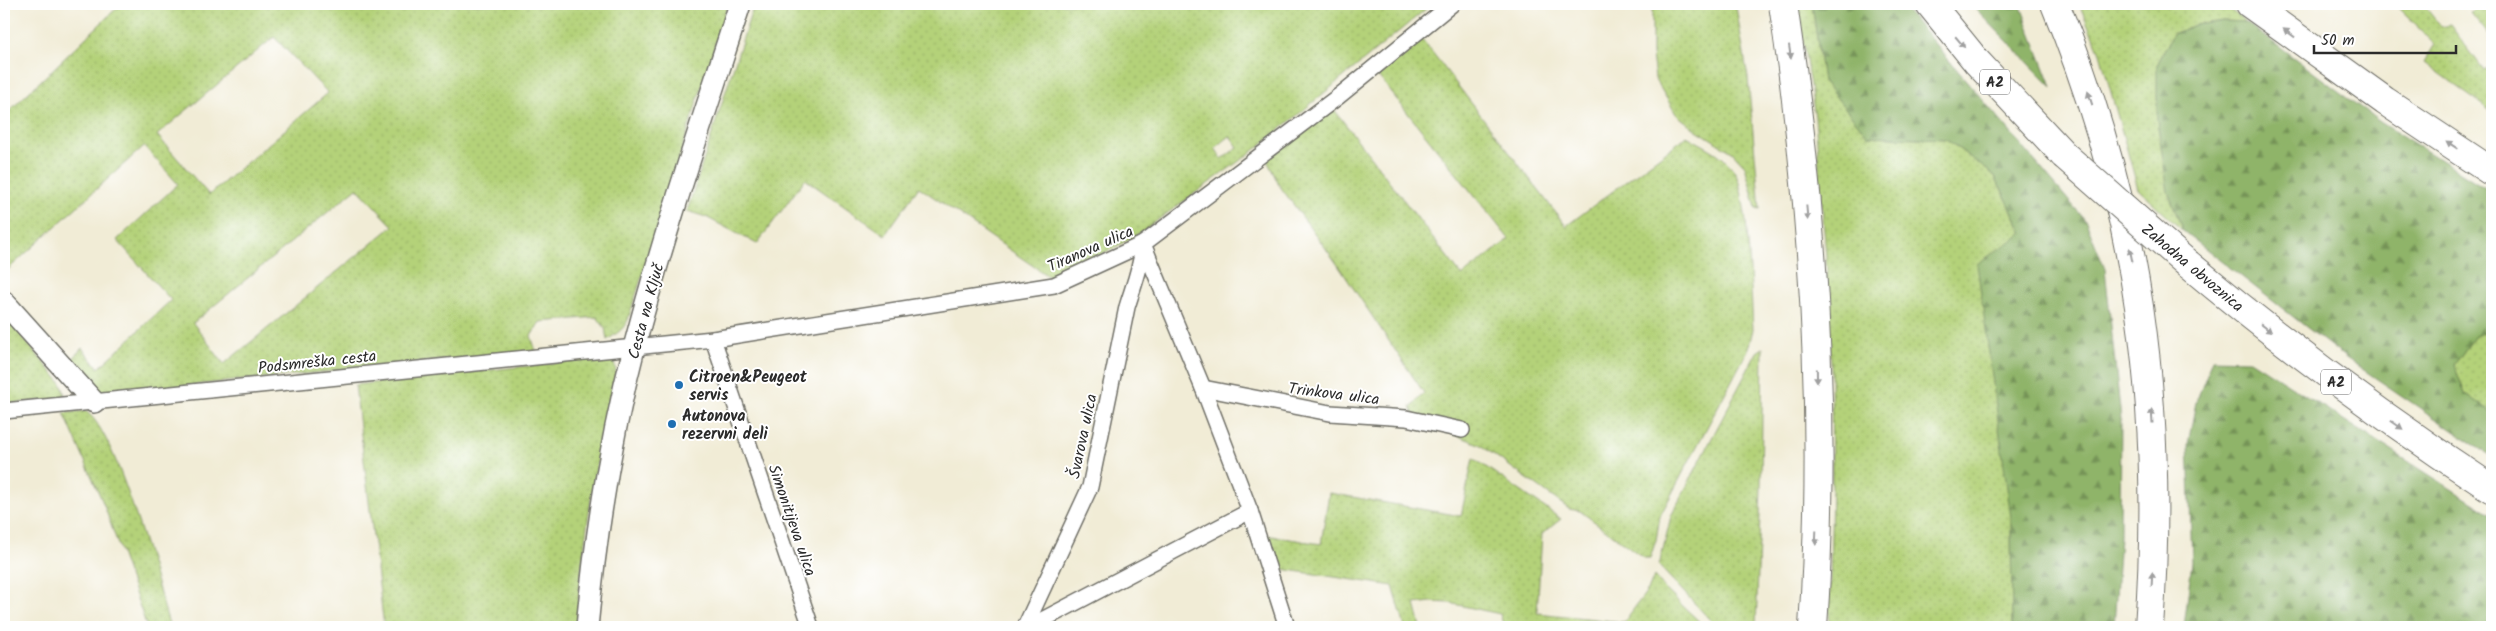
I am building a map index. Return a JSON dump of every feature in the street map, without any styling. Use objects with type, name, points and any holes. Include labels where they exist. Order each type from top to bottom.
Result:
[{"type":"highway","points":[[1783,4],[1802,152],[1814,305],[1818,458],[1813,627]]},
{"type":"highway","name":"Zahodna obvoznica","points":[[1930,4],[1977,62],[2064,155],[2188,264],[2272,333],[2351,393],[2492,488]]},
{"type":"highway","points":[[2055,4],[2098,124],[2122,212],[2135,272],[2149,375],[2154,450],[2155,527],[2149,627]]},
{"type":"highway","points":[[2250,4],[2385,101],[2492,172]]},
{"type":"street","name":"Cesta na Ključ","points":[[587,627],[600,517],[634,346],[651,284],[740,4]]},
{"type":"street","name":"Tiranova ulica","points":[[634,346],[713,340],[1054,285],[1143,244],[1339,96],[1452,4]]},
{"type":"street","points":[[1143,244],[1203,388],[1250,511],[1287,627]]},
{"type":"street","name":"Švarova ulica","points":[[1025,627],[1090,487],[1127,307],[1134,282],[1142,265],[1143,244]]},
{"type":"street","points":[[4,302],[94,402]]},
{"type":"street","name":"Simonitijeva ulica","points":[[713,340],[811,627]]},
{"type":"street","name":"Podsmreška cesta","points":[[4,411],[634,346]]},
{"type":"street","name":"Trinkova ulica","points":[[1203,388],[1330,414],[1406,418],[1462,430]]},
{"type":"street","points":[[1030,627],[1250,511]]},
{"type":"green space","points":[[121,4],[728,4],[628,320],[622,329],[607,340],[605,328],[597,317],[540,322],[531,336],[536,351],[112,393],[93,391],[70,362],[82,348],[99,368],[171,300],[117,240],[178,184],[144,146],[4,273],[4,116]],"holes":[[[274,37],[328,93],[209,195],[157,135]],[[357,188],[393,226],[224,364],[193,323]]]},
{"type":"green space","points":[[754,4],[1432,4],[1260,146],[1140,233],[1072,271],[1052,279],[919,187],[885,235],[805,179],[757,244],[706,217],[687,211]],"holes":[[[1230,136],[1238,147],[1222,159],[1215,148]]]},
{"type":"green space","points":[[1652,4],[1731,4],[1736,7],[1748,78],[1760,209],[1756,208],[1745,166],[1732,152],[1695,129],[1676,114],[1655,79],[1652,54]]},
{"type":"green space","points":[[1797,4],[1812,4],[1823,81],[1868,136],[1946,139],[1995,176],[2023,233],[2011,519],[2012,627],[1829,627],[1832,490],[1831,363],[1826,256],[1815,117]]},
{"type":"green space","points":[[1812,4],[1901,4],[2086,221],[2105,269],[2121,419],[2120,537],[2114,627],[2012,627],[2011,518],[1977,264],[2023,233],[1995,176],[1946,139],[1868,136],[1823,81]]},
{"type":"green space","points":[[1971,4],[2020,4],[2052,87]]},
{"type":"green space","points":[[2079,4],[2223,4],[2246,22],[2223,21],[2195,25],[2173,34],[2157,65],[2168,192],[2183,231],[2138,189],[2100,53]]},
{"type":"green space","points":[[2394,4],[2423,4],[2441,27],[2450,25],[2484,70],[2492,66],[2492,112],[2424,63],[2435,44]]},
{"type":"green space","points":[[2481,4],[2492,4],[2492,39],[2471,13]]},
{"type":"green space","points":[[2223,21],[2246,22],[2380,122],[2492,192],[2492,329],[2475,336],[2454,365],[2465,394],[2492,413],[2492,457],[2346,358],[2183,231],[2168,192],[2157,120],[2157,65],[2173,34],[2195,25]]},
{"type":"green space","points":[[1422,39],[1566,226],[1687,136],[1712,150],[1733,169],[1743,199],[1746,221],[1753,329],[1748,350],[1660,516],[1656,540],[1650,558],[1644,558],[1580,511],[1569,509],[1479,444],[1415,419],[1411,407],[1424,393],[1335,261],[1279,185],[1267,160],[1333,108],[1462,276],[1509,239],[1378,76]]},
{"type":"green space","points":[[4,315],[61,383],[65,394],[60,399],[4,404]]},
{"type":"green space","points":[[2492,329],[2492,413],[2465,394],[2454,365],[2475,336]]},
{"type":"green space","points":[[1763,348],[1756,627],[1717,627],[1659,566],[1671,516],[1757,352]]},
{"type":"green space","points":[[609,357],[614,363],[616,371],[602,434],[591,498],[576,627],[384,627],[355,385]]},
{"type":"green space","points":[[2213,359],[2250,360],[2492,515],[2492,627],[2184,627],[2192,562],[2188,444],[2196,402]]},
{"type":"green space","points":[[85,411],[97,423],[122,476],[146,546],[170,627],[147,627],[104,505],[64,413]]},
{"type":"green space","points":[[1473,458],[1561,519],[1542,534],[1537,613],[1624,622],[1649,588],[1654,576],[1705,627],[1504,627],[1500,614],[1449,603],[1431,602],[1415,604],[1421,627],[1405,627],[1393,586],[1275,568],[1265,535],[1321,544],[1329,493],[1461,516]]},
{"type":"place","name":"Citroen&Peugeot servis","points":[[679,385]]},
{"type":"place","name":"Autonova rezervni deli","points":[[672,424]]}]
